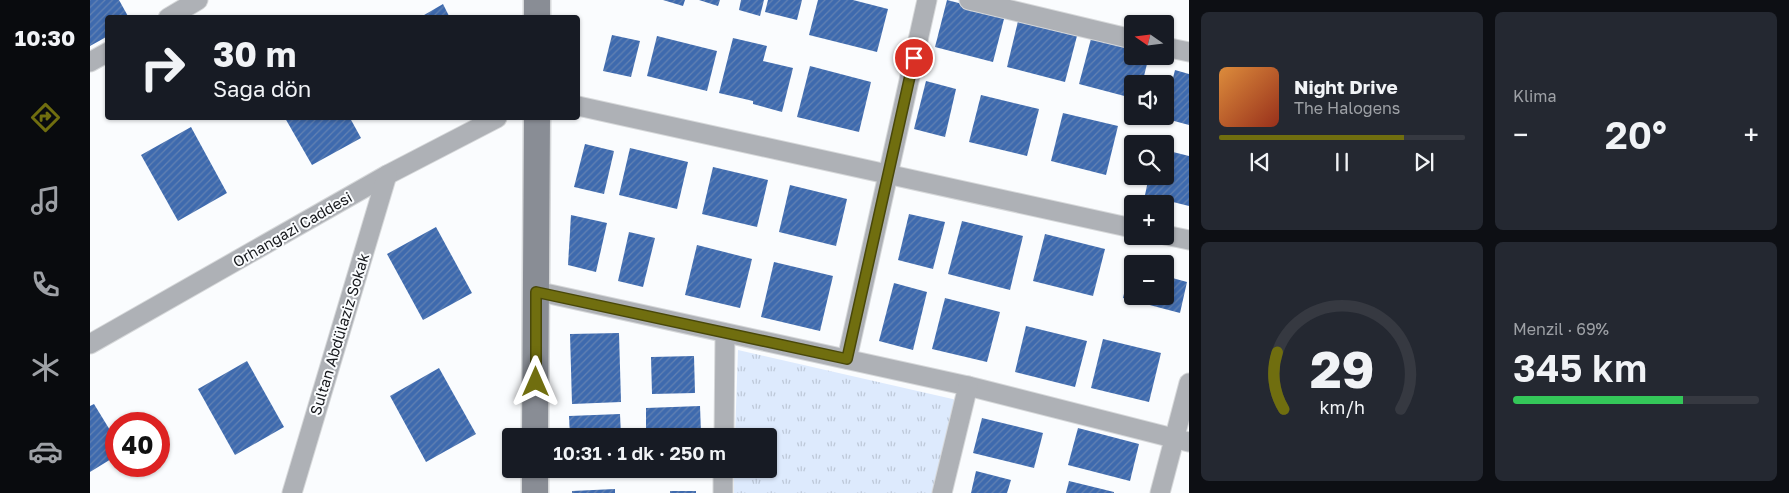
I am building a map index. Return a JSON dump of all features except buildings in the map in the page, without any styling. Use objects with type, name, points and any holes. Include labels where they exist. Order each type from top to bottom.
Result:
[{"type":"street","points":[[173,15],[198,0]]},
{"type":"street","points":[[537,0],[537,15]]},
{"type":"street","points":[[847,359],[927,0]]},
{"type":"street","points":[[969,0],[1124,37]]},
{"type":"street","points":[[1174,49],[1189,52]]},
{"type":"street","points":[[90,62],[105,54]]},
{"type":"street","points":[[580,106],[1124,226]]},
{"type":"street","name":"Orhangazi Caddesi","points":[[90,344],[387,175],[493,120]]},
{"type":"street","points":[[536,428],[537,120]]},
{"type":"street","name":"Sultan Abdülaziz Sokak","points":[[292,493],[387,175]]},
{"type":"street","points":[[1174,237],[1189,240]]},
{"type":"street","points":[[536,292],[968,386],[1182,439]]},
{"type":"street","points":[[724,428],[725,333]]},
{"type":"street","points":[[1160,493],[1182,439],[1189,383]]},
{"type":"street","points":[[942,493],[968,386]]},
{"type":"street","points":[[535,478],[535,493]]},
{"type":"street","points":[[723,478],[723,493]]},
{"type":"green space","points":[[738,350],[957,400],[934,493],[734,493],[734,478],[777,478],[777,428],[735,428]]},
{"type":"route","points":[[536,382],[536,292],[847,359],[914,58]]}]
